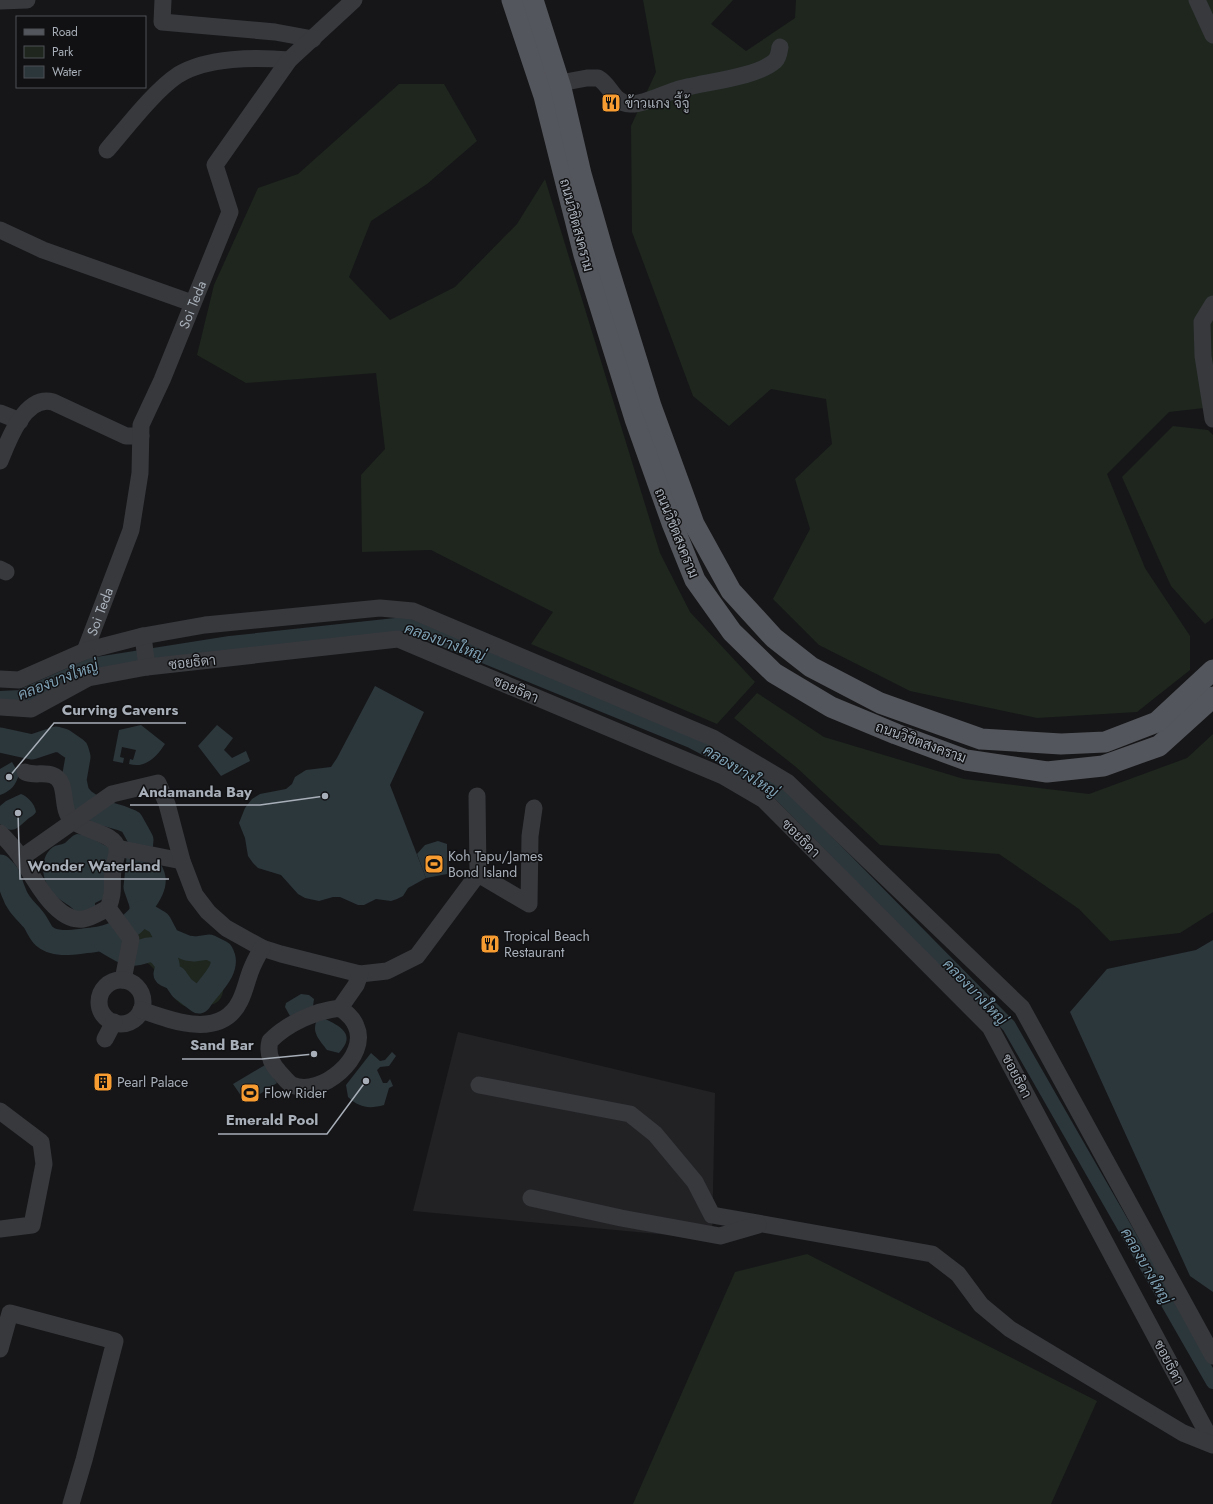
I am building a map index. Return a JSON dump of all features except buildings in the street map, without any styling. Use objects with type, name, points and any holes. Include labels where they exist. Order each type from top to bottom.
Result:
[{"type":"main road","name":"ถนนวิชิตสงคราม","points":[[512,0],[544,96],[584,255],[651,464],[672,524],[695,580],[732,632],[774,673],[831,707],[896,734],[966,760],[1047,772],[1103,766],[1159,746],[1213,697]]},
{"type":"main road","name":"ถนนวิชิตสงคราม","points":[[538,2],[560,83],[580,174],[603,251],[651,406],[694,524],[731,591],[774,638],[812,667],[880,703],[981,739],[1060,744],[1105,742],[1156,722],[1213,670]]},
{"type":"street","points":[[0,1],[27,0]]},
{"type":"street","points":[[162,0],[162,22],[275,32],[313,39]]},
{"type":"street","name":"Soi Teda","points":[[85,651],[131,530],[140,473],[141,425],[162,380],[230,212],[215,165],[289,60],[354,0]]},
{"type":"street","points":[[1197,0],[1213,35]]},
{"type":"street","points":[[560,83],[587,78],[598,78],[619,102],[635,104],[675,90],[753,72],[775,61],[780,47]]},
{"type":"street","points":[[107,150],[162,89],[177,76],[188,70],[226,61],[264,59],[289,60]]},
{"type":"street","points":[[0,230],[43,250],[192,303]]},
{"type":"street","points":[[1213,304],[1202,322],[1203,356],[1213,419]]},
{"type":"street","points":[[0,461],[8,440],[32,405],[46,400],[126,436],[141,436]]},
{"type":"street","points":[[0,413],[20,421]]},
{"type":"street","points":[[0,679],[19,680],[85,651],[143,636],[205,626],[380,608],[413,611],[713,738],[787,782],[1022,1008],[1213,1356]]},
{"type":"street","points":[[143,636],[147,667]]},
{"type":"street","name":"ซอยธิดา","points":[[0,707],[31,709],[88,678],[147,667],[398,640],[723,776],[764,800],[990,1026],[1213,1445]]},
{"type":"street","points":[[25,772],[30,774],[53,775],[58,780],[64,794],[66,811],[76,818],[85,829],[103,834],[114,841],[122,849],[176,859]]},
{"type":"street","points":[[21,858],[112,794],[158,783],[168,804],[176,859],[195,895],[208,912],[226,928],[262,948],[335,969],[360,974],[387,971],[417,956],[478,874],[477,796]]},
{"type":"street","points":[[478,874],[528,904],[530,836],[534,808]]},
{"type":"street","points":[[0,833],[21,858],[35,884],[48,900],[68,915],[82,919],[110,910]]},
{"type":"street","points":[[122,849],[113,869],[113,895],[110,910],[131,939],[124,978]]},
{"type":"street","points":[[141,1010],[183,1022],[204,1025],[213,1024],[229,1016],[239,1003],[251,970],[262,948]]},
{"type":"street","points":[[340,1008],[351,1016],[357,1027],[359,1043],[354,1055],[333,1078],[320,1084],[304,1087],[292,1085],[277,1069],[270,1056],[270,1041],[277,1034],[322,1010],[340,1008],[356,985],[360,974]]},
{"type":"street","points":[[124,978],[133,983],[138,988],[143,1001],[141,1010],[135,1019],[128,1022],[114,1022],[103,1014],[100,1000],[106,986],[111,982],[124,978]]},
{"type":"street","points":[[105,1039],[114,1022]]},
{"type":"street","points":[[479,1085],[630,1114],[655,1134],[696,1182],[712,1215],[932,1254],[958,1274],[981,1305],[1010,1329],[1184,1433],[1213,1445]]},
{"type":"street","points":[[0,1111],[41,1142],[44,1164],[32,1225],[0,1228]]},
{"type":"street","points":[[531,1198],[621,1218],[720,1236],[762,1224]]},
{"type":"street","points":[[0,1350],[10,1313],[115,1341],[71,1504]]},
{"type":"shaded area","points":[[458,1032],[715,1093],[712,1239],[413,1211]]},
{"type":"green space","points":[[643,0],[733,0],[711,24],[746,51],[795,18],[796,0],[1213,0],[1213,407],[1169,412],[1107,474],[1145,568],[1190,636],[1190,670],[1137,712],[1037,718],[910,691],[819,645],[773,599],[810,529],[795,479],[832,444],[826,399],[771,389],[729,426],[693,396],[632,232],[631,126],[656,72]]},
{"type":"green space","points":[[399,84],[444,84],[477,141],[427,184],[371,221],[349,277],[390,320],[455,287],[517,224],[545,179],[660,553],[690,612],[755,682],[717,724],[531,644],[553,612],[431,550],[362,552],[361,475],[385,449],[376,373],[246,383],[197,355],[214,285],[258,188],[298,174]]},
{"type":"green space","points":[[1173,426],[1208,430],[1213,435],[1213,618],[1205,624],[1171,586],[1122,477]]},
{"type":"green space","points":[[757,693],[824,737],[964,779],[1089,794],[1187,758],[1213,734],[1213,912],[1180,933],[1110,941],[1079,909],[999,854],[880,845],[796,767],[734,718]]},
{"type":"green space","points":[[142,913],[159,923],[168,940],[181,942],[194,938],[203,938],[213,940],[227,946],[231,957],[221,971],[223,991],[219,1000],[210,1005],[199,1001],[190,1008],[184,1006],[172,995],[166,974],[158,973],[149,964],[101,939],[129,926]]},
{"type":"green space","points":[[807,1254],[1097,1401],[1051,1504],[633,1504],[735,1272]]},
{"type":"water","points":[[375,686],[424,712],[390,785],[426,878],[408,888],[403,896],[391,901],[376,899],[364,905],[358,905],[340,897],[333,897],[319,901],[305,898],[298,894],[281,875],[258,868],[253,863],[248,856],[245,838],[239,823],[245,808],[252,799],[260,794],[286,789],[292,784],[295,777],[306,770],[331,767]]},
{"type":"water","points":[[141,725],[165,744],[162,749],[155,757],[146,763],[135,765],[129,764],[130,759],[133,760],[136,750],[122,747],[120,757],[124,758],[123,763],[113,761],[119,730]]},
{"type":"water","points":[[217,725],[233,738],[224,750],[232,758],[246,751],[250,761],[221,776],[198,746]]},
{"type":"water","points":[[12,762],[19,774],[18,778],[15,784],[7,792],[0,795],[0,769]]},
{"type":"water","points":[[21,794],[30,801],[36,812],[16,829],[12,830],[5,828],[0,824],[0,806],[6,801]]},
{"type":"water","points":[[77,834],[86,835],[110,848],[105,898],[95,903],[95,907],[85,911],[75,911],[53,893],[45,880],[43,866],[44,859],[53,847],[65,843]]},
{"type":"water","name":"Koh Tapu/James Bond Island","points":[[438,841],[447,844],[447,874],[426,878],[417,854],[425,845]]},
{"type":"water","points":[[1213,940],[1213,1292],[1190,1276],[1070,1012],[1107,969],[1196,950]]},
{"type":"water","points":[[301,994],[309,995],[314,999],[313,1006],[290,1016],[285,1007],[286,1003]]},
{"type":"water","points":[[323,1018],[335,1024],[344,1031],[346,1041],[339,1053],[327,1050],[317,1036],[315,1025],[317,1020]]},
{"type":"water","points":[[392,1052],[396,1056],[389,1066],[380,1067],[377,1070],[383,1083],[387,1083],[390,1079],[393,1086],[389,1088],[384,1105],[365,1107],[348,1097],[346,1085],[371,1053],[380,1061],[385,1060]]},
{"type":"water","name":"Flow Rider","points":[[265,1065],[277,1083],[246,1103],[233,1084]]},
{"type":"waterway","name":"คลองบางใหญ่","points":[[0,698],[20,697],[91,665],[230,643],[405,624],[691,741],[733,763],[776,790],[1009,1026],[1213,1382]]},
{"type":"waterway","points":[[0,740],[32,747],[56,739],[63,741],[76,750],[78,757],[74,780],[77,794],[83,801],[100,812],[131,822],[141,840],[136,887],[142,904],[142,913],[132,924],[113,935],[99,939],[74,942],[55,941],[44,936],[34,920],[19,903],[15,897],[8,877],[0,867]]},
{"type":"waterway","points":[[139,857],[150,869],[153,880],[151,891],[142,904]]},
{"type":"waterway","points":[[106,941],[128,953],[133,954],[146,950],[154,950],[158,952],[167,963],[166,974],[175,978],[182,988],[199,1001],[223,966],[221,953],[209,947],[195,949],[187,948],[168,940],[159,923],[142,913]]},
{"type":"place","name":"ข้าวแกง จี้จู้","points":[[611,103]]},
{"type":"place","name":"Curving Cavenrs","points":[[9,777]]},
{"type":"place","name":"Andamanda Bay","points":[[325,796]]},
{"type":"place","name":"Wonder Waterland","points":[[18,813]]},
{"type":"place","name":"Koh Tapu/James Bond Island","points":[[434,864]]},
{"type":"place","name":"Tropical Beach Restaurant","points":[[490,944]]},
{"type":"place","name":"Sand Bar","points":[[314,1054]]},
{"type":"place","name":"Emerald Pool","points":[[366,1081]]},
{"type":"place","name":"Pearl Palace","points":[[103,1082]]},
{"type":"place","name":"Flow Rider","points":[[250,1093]]}]
